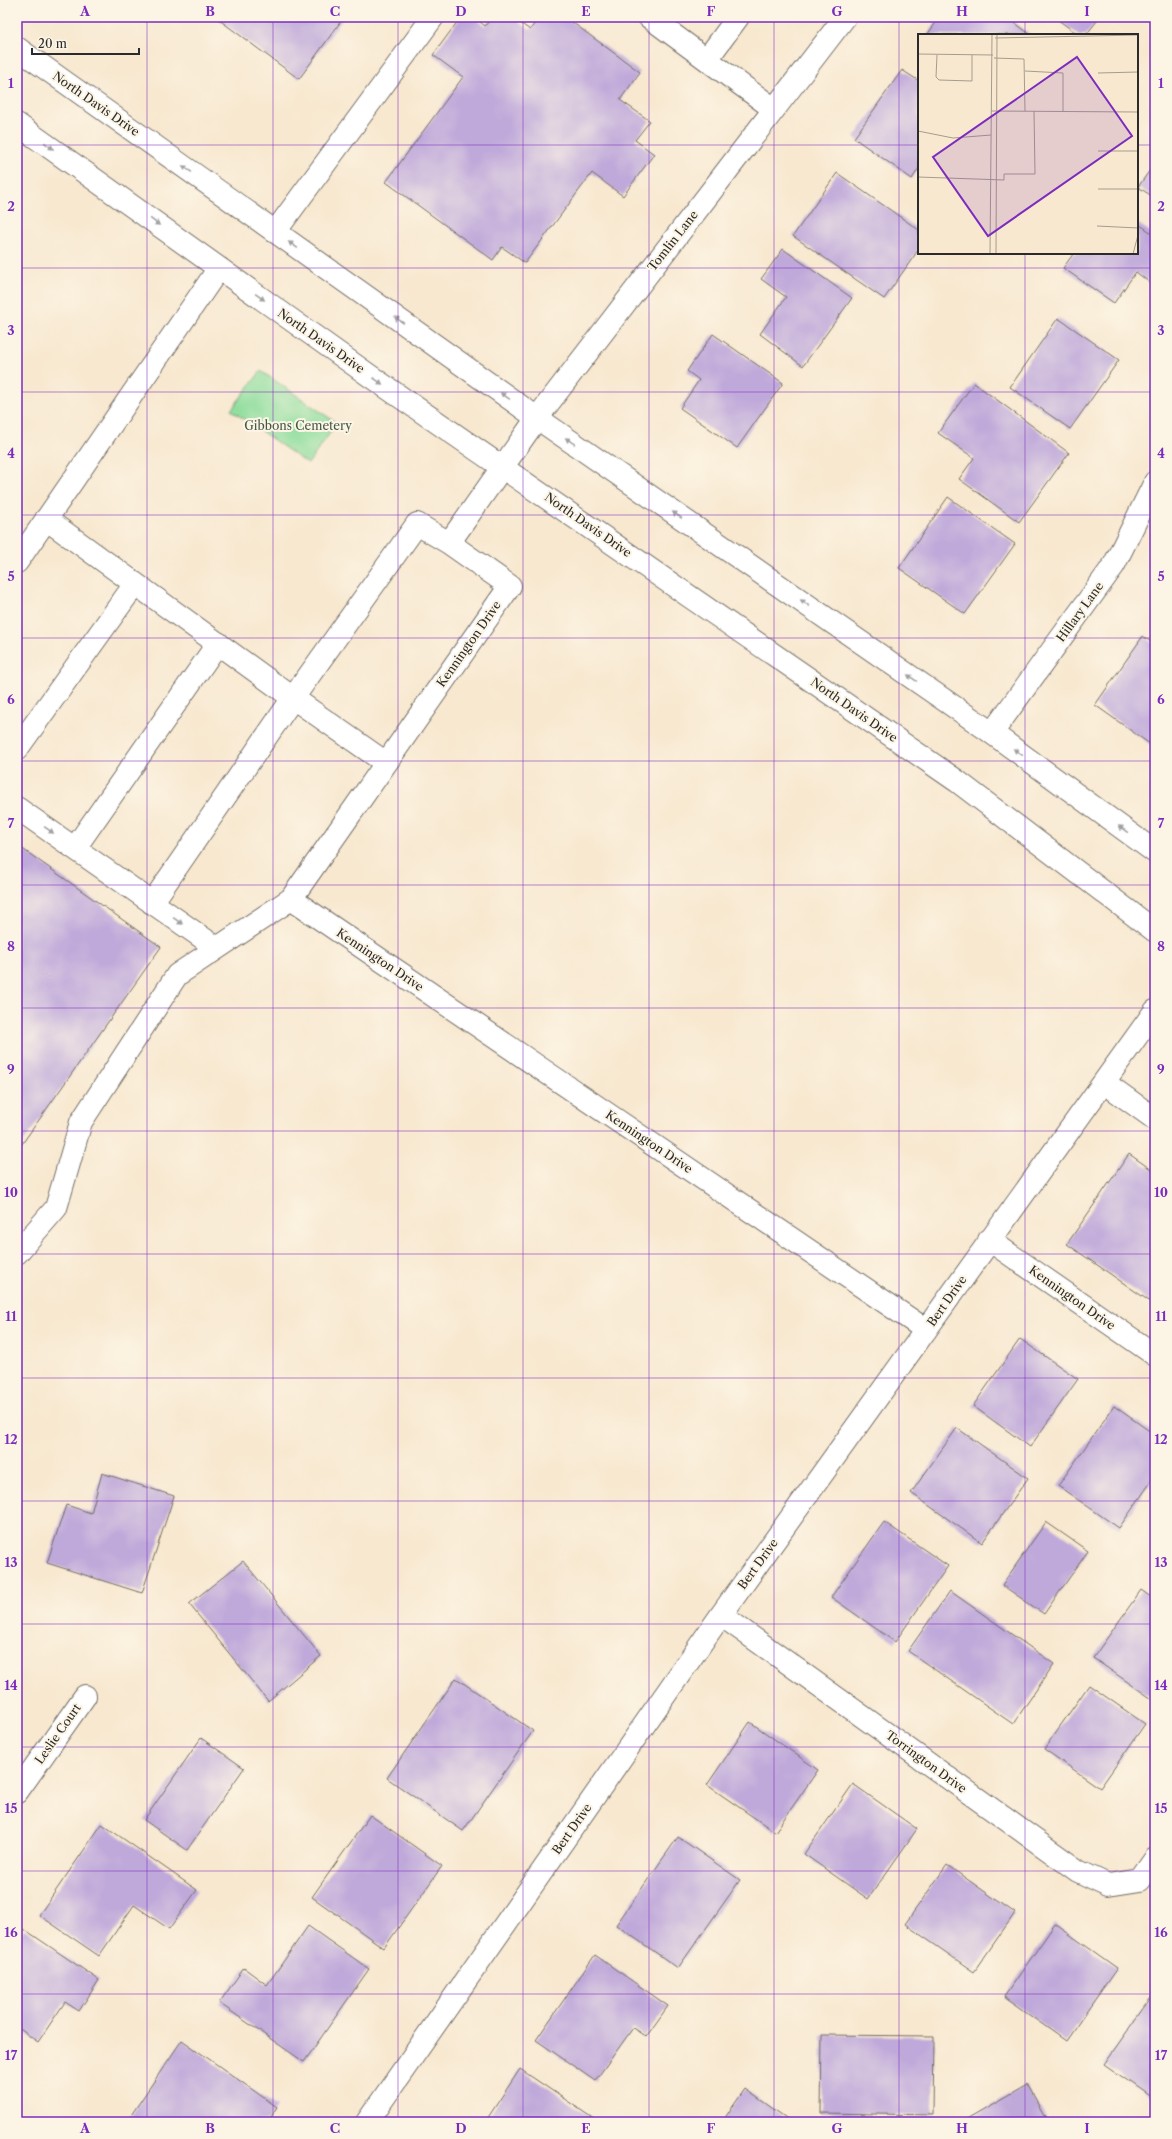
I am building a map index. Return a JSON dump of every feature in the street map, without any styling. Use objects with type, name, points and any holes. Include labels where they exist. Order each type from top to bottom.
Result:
[{"type":"street","points":[[275,232],[433,17]]},
{"type":"street","points":[[649,17],[774,109]]},
{"type":"street","points":[[707,59],[738,17]]},
{"type":"street","name":"Tomlin Lane","points":[[504,467],[537,418],[845,17]]},
{"type":"street","name":"North Davis Drive","points":[[17,48],[537,418],[992,733],[1155,852]]},
{"type":"street","name":"North Davis Drive","points":[[17,124],[370,376],[957,781],[1155,931]]},
{"type":"street","points":[[17,562],[219,268]]},
{"type":"street","points":[[152,903],[294,698],[418,524],[449,543],[504,467]]},
{"type":"street","name":"Hillary Lane","points":[[992,733],[1114,565],[1155,482]]},
{"type":"street","points":[[46,519],[386,763]]},
{"type":"street","name":"Kennington Drive","points":[[449,543],[510,586],[291,899],[926,1330]]},
{"type":"street","points":[[17,749],[135,584]]},
{"type":"street","points":[[75,848],[218,643]]},
{"type":"street","points":[[17,808],[217,948]]},
{"type":"street","points":[[17,1253],[56,1208],[81,1122],[177,975],[291,899]]},
{"type":"street","name":"Bert Drive","points":[[367,2122],[721,1615],[989,1240],[1105,1083],[1155,1011]]},
{"type":"street","points":[[1105,1083],[1155,1119]]},
{"type":"street","name":"Kennington Drive","points":[[989,1240],[1155,1355]]},
{"type":"street","name":"Torrington Drive","points":[[721,1615],[1078,1871],[1108,1885],[1140,1880],[1155,1859]]},
{"type":"street","name":"Leslie Court","points":[[17,1792],[85,1696]]},
{"type":"green space","name":"Gibbons Cemetery","points":[[261,371],[337,423],[308,464],[231,410]]},
{"type":"building","points":[[219,17],[344,17],[299,79],[218,19]]},
{"type":"building","points":[[461,17],[474,17],[485,26],[492,17],[512,17],[530,30],[539,17],[565,17],[640,72],[620,100],[650,121],[635,140],[654,154],[623,196],[592,173],[525,263],[502,247],[493,260],[386,182],[463,77],[433,55]]},
{"type":"building","points":[[940,17],[1007,17],[1030,34],[928,34]]},
{"type":"building","points":[[1054,17],[1100,17],[1087,34],[1078,34]]},
{"type":"building","points":[[902,70],[918,80],[918,170],[912,179],[854,138]]},
{"type":"building","points":[[1155,163],[1155,198],[1138,187]]},
{"type":"building","points":[[837,173],[918,229],[918,250],[884,299],[793,236]]},
{"type":"building","points":[[1138,224],[1155,235],[1154,286],[1136,272],[1114,303],[1063,268],[1073,254],[1138,254]]},
{"type":"building","points":[[783,249],[852,298],[803,366],[760,334],[786,297],[761,279]]},
{"type":"building","points":[[1058,318],[1119,360],[1070,429],[1010,387]]},
{"type":"building","points":[[713,334],[783,383],[737,448],[680,408],[699,380],[687,371]]},
{"type":"building","points":[[974,383],[1069,453],[1019,522],[959,479],[974,458],[938,433]]},
{"type":"building","points":[[948,497],[1015,544],[965,614],[899,568]]},
{"type":"building","points":[[1143,636],[1155,645],[1154,747],[1095,705]]},
{"type":"building","points":[[17,845],[161,947],[17,1151]]},
{"type":"building","points":[[1129,1154],[1155,1172],[1155,1305],[1067,1244]]},
{"type":"building","points":[[1020,1339],[1078,1379],[1030,1447],[973,1406]]},
{"type":"building","points":[[1114,1406],[1155,1435],[1155,1476],[1119,1528],[1058,1486]]},
{"type":"building","points":[[957,1428],[1028,1478],[982,1543],[911,1493]]},
{"type":"building","points":[[102,1473],[174,1496],[142,1593],[47,1563],[66,1505],[91,1513]]},
{"type":"building","points":[[884,1522],[948,1566],[895,1642],[831,1597]]},
{"type":"building","points":[[1046,1522],[1088,1551],[1044,1614],[1002,1585]]},
{"type":"building","points":[[243,1561],[321,1656],[268,1701],[189,1604]]},
{"type":"building","points":[[1141,1590],[1155,1600],[1155,1701],[1093,1658]]},
{"type":"building","points":[[950,1591],[1054,1664],[1013,1724],[908,1651]]},
{"type":"building","points":[[456,1678],[533,1731],[463,1831],[387,1778]]},
{"type":"building","points":[[1089,1685],[1145,1724],[1100,1788],[1044,1749]]},
{"type":"building","points":[[750,1722],[818,1770],[775,1832],[707,1785]]},
{"type":"building","points":[[201,1738],[244,1768],[187,1850],[144,1820]]},
{"type":"building","points":[[853,1784],[917,1829],[868,1899],[804,1854]]},
{"type":"building","points":[[370,1815],[442,1866],[384,1948],[312,1897]]},
{"type":"building","points":[[102,1824],[197,1890],[169,1929],[134,1905],[99,1956],[39,1915]]},
{"type":"building","points":[[678,1837],[740,1880],[678,1968],[616,1925]]},
{"type":"building","points":[[947,1865],[1015,1913],[974,1972],[905,1924]]},
{"type":"building","points":[[1055,1924],[1117,1968],[1066,2041],[1004,1997]]},
{"type":"building","points":[[308,1926],[369,1969],[304,2062],[219,2003],[244,1968],[267,1985]]},
{"type":"building","points":[[24,1929],[99,1980],[79,2011],[65,2002],[38,2042],[17,2027],[17,1940]]},
{"type":"building","points":[[595,1955],[668,2006],[646,2037],[633,2028],[595,2081],[536,2040]]},
{"type":"building","points":[[1155,1992],[1155,2100],[1104,2064]]},
{"type":"building","points":[[822,2035],[934,2036],[933,2115],[821,2113]]},
{"type":"building","points":[[182,2040],[277,2107],[267,2122],[127,2121]]},
{"type":"building","points":[[520,2069],[594,2119],[592,2122],[485,2122]]},
{"type":"building","points":[[1027,2085],[1048,2122],[963,2122]]},
{"type":"building","points":[[745,2089],[789,2120],[788,2122],[722,2122]]}]
